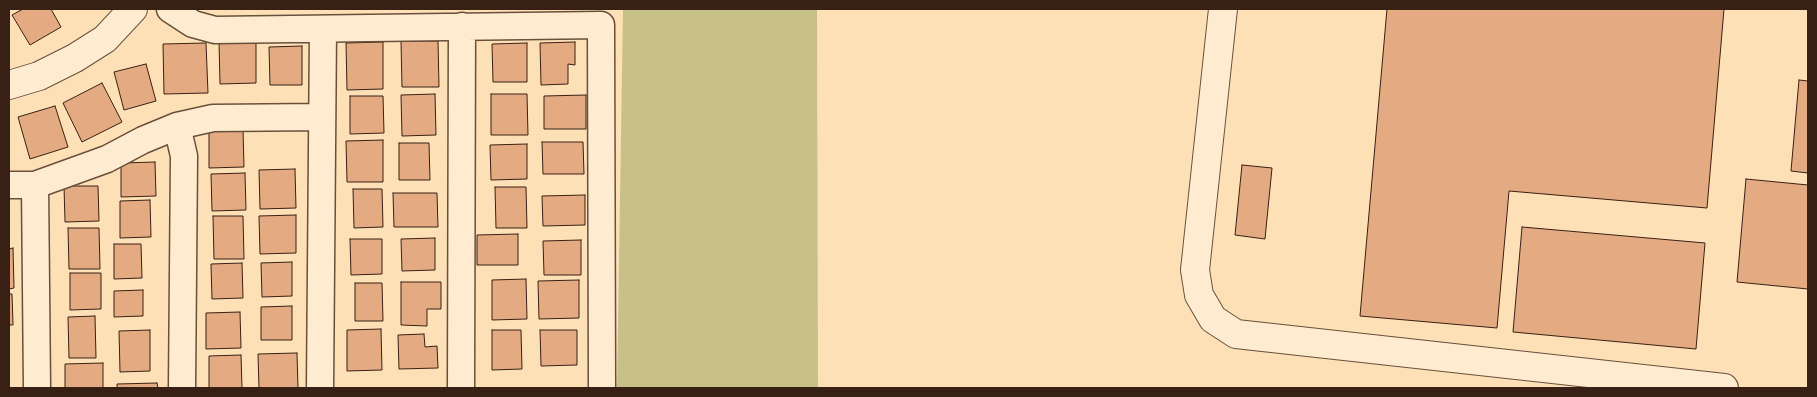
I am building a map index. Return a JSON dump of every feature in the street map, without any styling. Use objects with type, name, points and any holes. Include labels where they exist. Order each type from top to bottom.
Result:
[{"type":"street","points":[[9,85],[39,76],[75,58],[105,39],[133,9]]},
{"type":"street","points":[[170,9],[193,24],[215,30],[601,25],[602,388]]},
{"type":"street","points":[[1223,9],[1195,270],[1199,294],[1213,319],[1236,334],[1724,388]]},
{"type":"street","points":[[461,388],[462,26]]},
{"type":"street","points":[[320,388],[323,29]]},
{"type":"street","points":[[9,186],[35,185],[107,159],[143,140],[177,126],[213,118],[321,117]]},
{"type":"street","points":[[177,126],[184,156],[182,388]]},
{"type":"street","points":[[35,185],[37,388]]},
{"type":"shaded area","points":[[623,9],[817,9],[818,388],[617,388]]},
{"type":"building","points":[[23,9],[51,9],[61,27],[30,45],[12,15]]},
{"type":"building","points":[[1387,9],[1724,9],[1707,208],[1509,191],[1497,328],[1360,316]]},
{"type":"building","points":[[219,41],[256,41],[256,83],[220,84]]},
{"type":"building","points":[[401,41],[438,41],[439,87],[402,87]]},
{"type":"building","points":[[383,42],[383,89],[347,90],[346,43]]},
{"type":"building","points":[[575,42],[575,65],[568,64],[568,84],[541,85],[540,43]]},
{"type":"building","points":[[206,43],[208,93],[164,94],[163,44]]},
{"type":"building","points":[[527,43],[527,82],[493,82],[492,44]]},
{"type":"building","points":[[302,46],[302,85],[270,85],[269,47]]},
{"type":"building","points":[[146,64],[156,101],[124,110],[114,72]]},
{"type":"building","points":[[1799,80],[1808,81],[1808,173],[1791,171]]},
{"type":"building","points":[[102,83],[122,122],[82,142],[63,103]]},
{"type":"building","points":[[435,94],[436,135],[402,136],[401,95]]},
{"type":"building","points":[[491,94],[527,94],[528,135],[491,135]]},
{"type":"building","points":[[586,95],[586,129],[544,129],[544,96]]},
{"type":"building","points":[[350,96],[383,96],[384,133],[350,134]]},
{"type":"building","points":[[55,106],[68,147],[30,159],[18,117]]},
{"type":"building","points":[[243,129],[244,167],[209,168],[209,130]]},
{"type":"building","points":[[383,140],[383,182],[347,182],[346,141]]},
{"type":"building","points":[[542,142],[583,142],[584,174],[543,174]]},
{"type":"building","points":[[399,143],[429,143],[430,180],[399,180]]},
{"type":"building","points":[[527,144],[527,179],[491,180],[490,145]]},
{"type":"building","points":[[155,162],[156,196],[121,197],[121,163]]},
{"type":"building","points":[[1242,165],[1272,168],[1265,239],[1235,235]]},
{"type":"building","points":[[295,169],[296,208],[260,209],[259,170]]},
{"type":"building","points":[[245,173],[246,210],[212,211],[211,174]]},
{"type":"building","points":[[1746,179],[1808,185],[1808,289],[1737,282]]},
{"type":"building","points":[[64,186],[98,186],[99,221],[65,222]]},
{"type":"building","points":[[495,187],[526,187],[527,228],[496,228]]},
{"type":"building","points":[[353,189],[382,189],[383,227],[354,228]]},
{"type":"building","points":[[393,193],[437,193],[438,227],[394,227]]},
{"type":"building","points":[[585,195],[585,225],[543,226],[542,196]]},
{"type":"building","points":[[150,200],[151,237],[120,238],[120,201]]},
{"type":"building","points":[[296,215],[296,253],[260,254],[259,216]]},
{"type":"building","points":[[213,216],[243,216],[244,259],[214,259]]},
{"type":"building","points":[[1522,227],[1705,243],[1696,349],[1513,332]]},
{"type":"building","points":[[68,228],[99,228],[100,269],[69,269]]},
{"type":"building","points":[[518,234],[518,265],[477,265],[477,235]]},
{"type":"building","points":[[435,238],[435,270],[402,271],[401,239]]},
{"type":"building","points":[[350,239],[382,239],[382,274],[351,275]]},
{"type":"building","points":[[581,240],[581,275],[544,275],[543,241]]},
{"type":"building","points":[[114,244],[141,244],[142,278],[114,279]]},
{"type":"building","points":[[13,248],[14,288],[9,289],[9,249]]},
{"type":"building","points":[[292,262],[292,296],[262,297],[261,263]]},
{"type":"building","points":[[242,263],[243,298],[212,299],[211,264]]},
{"type":"building","points":[[70,273],[101,273],[101,309],[70,310]]},
{"type":"building","points":[[526,279],[527,319],[492,320],[492,280]]},
{"type":"building","points":[[579,280],[579,318],[539,319],[538,281]]},
{"type":"building","points":[[401,282],[441,282],[441,309],[427,309],[427,326],[401,325]]},
{"type":"building","points":[[355,283],[382,283],[383,321],[355,321]]},
{"type":"building","points":[[143,290],[143,316],[114,317],[114,291]]},
{"type":"building","points":[[9,294],[12,294],[13,325],[9,325]]},
{"type":"building","points":[[292,306],[292,340],[261,340],[261,307]]},
{"type":"building","points":[[240,312],[241,348],[206,349],[206,313]]},
{"type":"building","points":[[95,316],[96,358],[69,358],[68,317]]},
{"type":"building","points":[[381,329],[382,370],[347,371],[347,330]]},
{"type":"building","points":[[150,330],[150,371],[120,372],[119,331]]},
{"type":"building","points":[[492,330],[521,330],[522,369],[492,370]]},
{"type":"building","points":[[540,330],[577,330],[577,365],[541,366]]},
{"type":"building","points":[[424,334],[425,347],[437,346],[438,368],[399,369],[398,335]]},
{"type":"building","points":[[297,353],[298,388],[259,388],[258,354]]},
{"type":"building","points":[[241,355],[242,388],[209,388],[209,356]]},
{"type":"building","points":[[103,363],[103,388],[65,388],[65,364]]},
{"type":"building","points":[[157,383],[158,388],[117,388],[117,384]]}]
